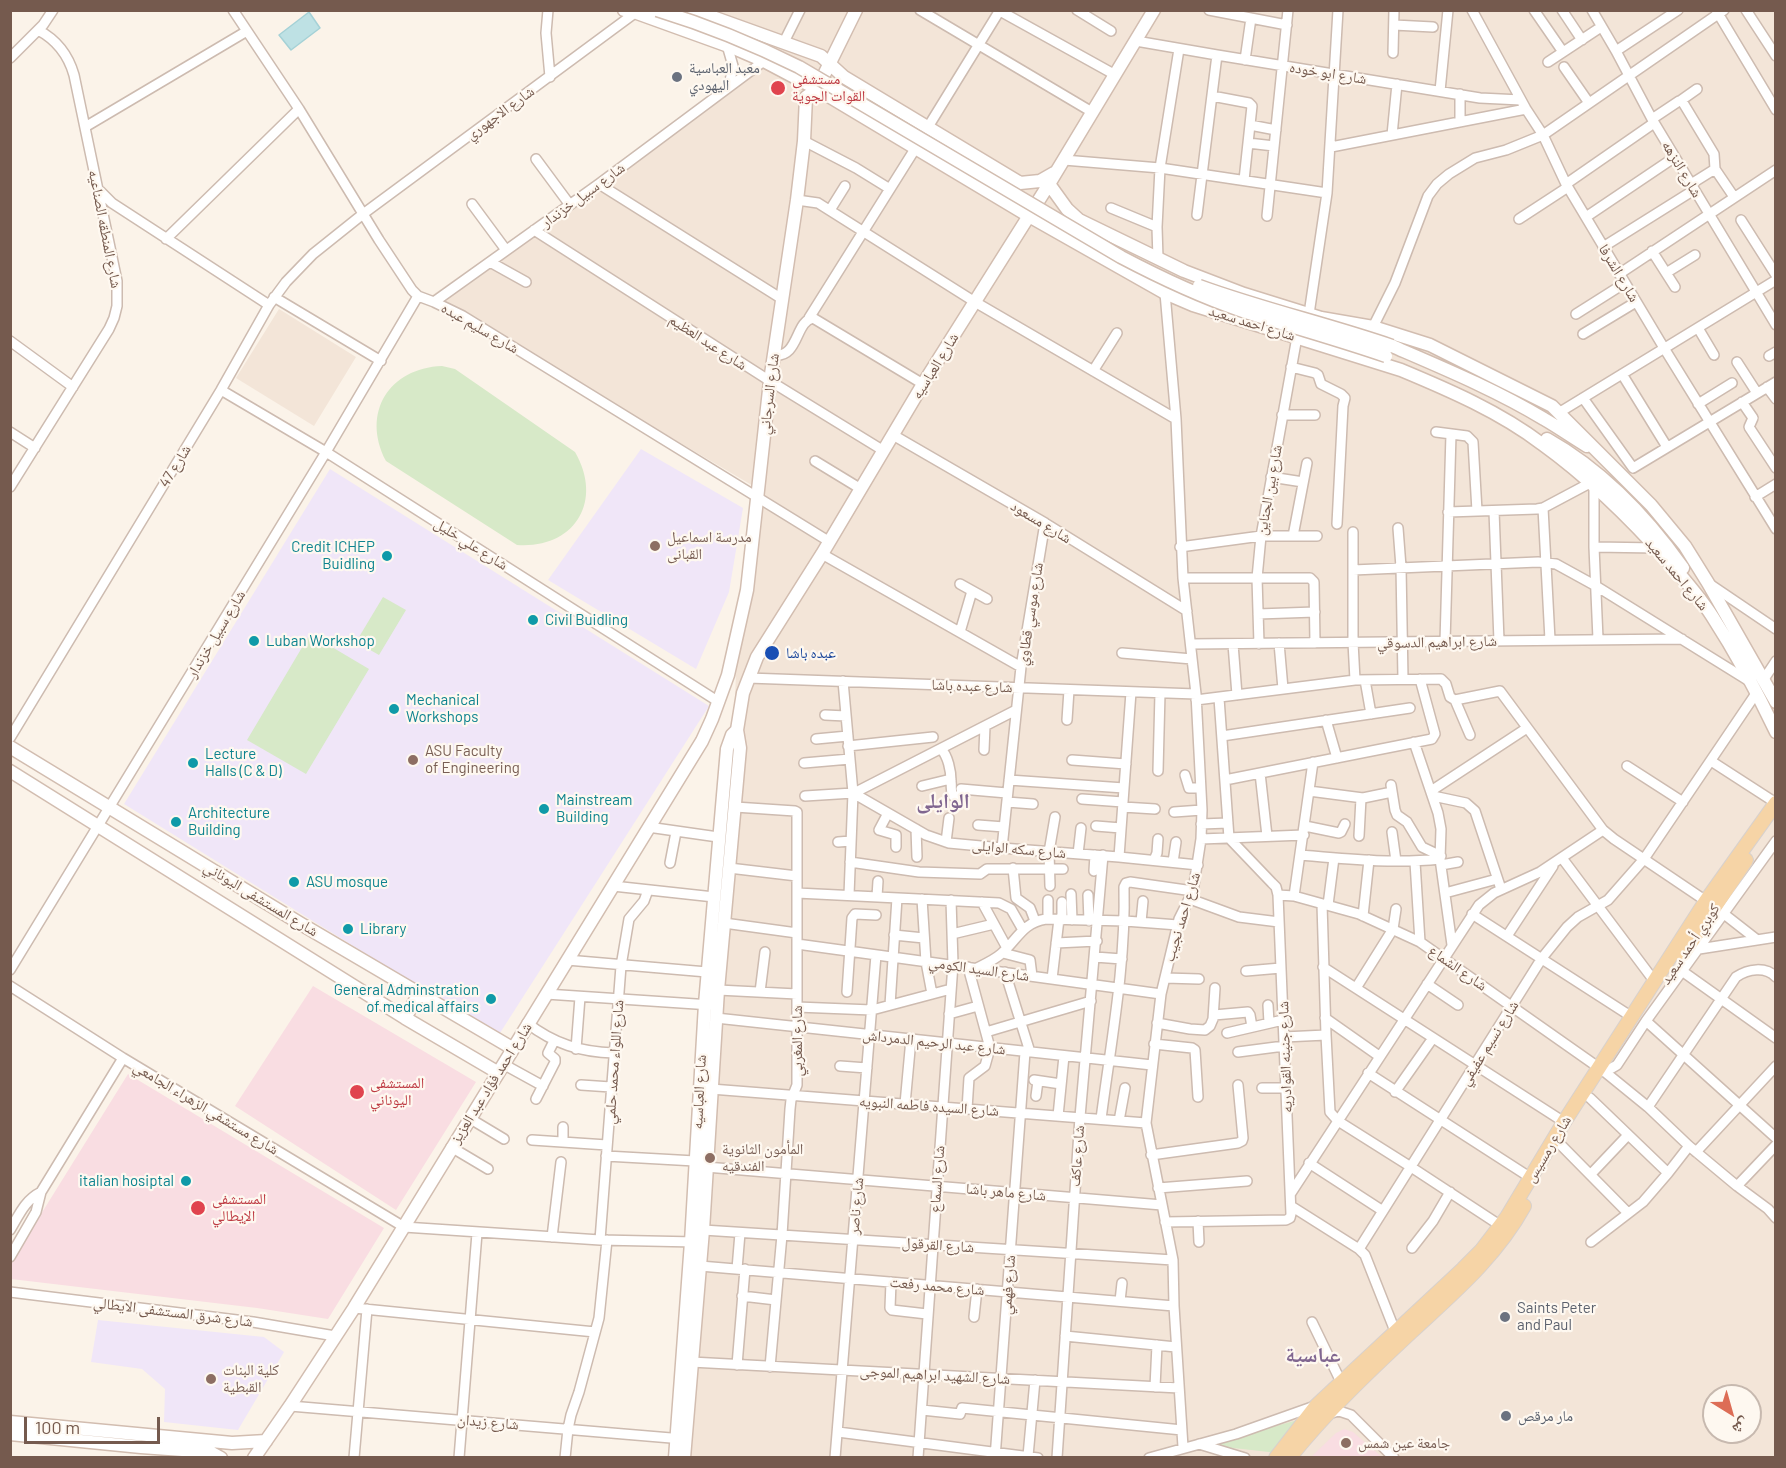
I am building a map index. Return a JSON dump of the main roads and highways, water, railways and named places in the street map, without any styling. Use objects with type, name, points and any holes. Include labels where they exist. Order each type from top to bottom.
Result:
[{"type":"main road","points":[[657,10],[724,33],[799,67],[1121,257],[1165,279],[1239,309],[1389,351],[1559,446],[1594,471],[1659,535],[1687,573],[1711,614]]},
{"type":"main road","points":[[670,10],[764,45],[829,78],[1145,264],[1255,305],[1321,322],[1389,351],[1456,374],[1543,418],[1605,458]]},
{"type":"main road","points":[[693,10],[821,56],[844,77],[1020,183],[1040,181],[1061,165]]},
{"type":"main road","points":[[817,89],[856,10]]},
{"type":"main road","name":"شارع العباسيه","points":[[701,1164],[711,1089],[716,1018],[711,1005],[718,990],[740,748],[737,730],[747,681],[757,657],[830,542],[923,384],[1061,165],[1154,10]]},
{"type":"main road","name":"شارع احمد سعيد","points":[[633,11],[727,45],[764,61],[817,89],[1029,216],[1165,293],[1193,305],[1401,370],[1478,405],[1541,443],[1592,484],[1657,548],[1711,614],[1758,685],[1776,702]]},
{"type":"main road","name":"شارع السرجاني","points":[[719,702],[728,675],[747,590],[770,381],[797,200],[804,141],[806,96],[817,89]]},
{"type":"main road","name":"شارع احمد سعيد","points":[[1049,184],[1067,209],[1079,220],[1158,259],[1211,282],[1312,315],[1373,327],[1430,345],[1536,396],[1560,412],[1663,518],[1684,546],[1708,583],[1758,685],[1776,732]]},
{"type":"main road","points":[[1080,245],[1073,231],[1077,226],[1086,223]]},
{"type":"main road","points":[[1298,338],[1305,333],[1308,319],[1312,315],[1316,321],[1312,332],[1322,345]]},
{"type":"main road","points":[[728,675],[728,681],[732,686],[738,688],[747,681]]},
{"type":"main road","name":"شارع احمد فؤاد عبد العزيز","points":[[255,1458],[334,1336],[360,1308],[404,1227],[469,1118],[702,741],[719,702]]},
{"type":"main road","name":"شارع العباسيه","points":[[684,1458],[680,1439],[698,1238],[711,1005],[707,972],[727,748],[732,735],[737,730]]},
{"type":"main road","name":"شارع المستشفى اليوناني","points":[[10,747],[512,1048]]},
{"type":"main road","name":"شارع المستشفى اليوناني","points":[[10,771],[405,1018],[500,1068]]},
{"type":"main road","name":"شارع رمسيس","points":[[1276,1458],[1321,1410],[1484,1263],[1514,1223],[1557,1141],[1564,1122],[1639,1019],[1706,901],[1776,803]]},
{"type":"main road","name":"كوبري أحمد سعيد","points":[[1602,1070],[1660,980],[1776,816]]},
{"type":"main road","points":[[405,1018],[419,994]]},
{"type":"main road","name":"شارع رمسيس","points":[[1289,1458],[1341,1382],[1481,1251],[1501,1226],[1557,1141],[1590,1098],[1602,1070]]},
{"type":"main road","name":"شارع العباسيه","points":[[675,1458],[680,1439],[691,1362],[700,1266],[698,1238]]},
{"type":"main road","points":[[10,1422],[232,1443],[266,1441]]},
{"type":"main road","points":[[10,1434],[210,1452],[221,1458]]},
{"type":"water","points":[[309,12],[320,28],[291,50],[279,35]]},
{"type":"place","name":"معبد العباسية اليهودي","points":[[677,77]]},
{"type":"place","name":"مستشفى القوات الجوية","points":[[778,88]]},
{"type":"place","name":"مدرسة اسماعيل القبانى","points":[[655,546]]},
{"type":"place","name":"Credit ICHEP Buidling","points":[[387,556]]},
{"type":"place","name":"Civil Buidling","points":[[533,620]]},
{"type":"place","name":"Luban Workshop","points":[[254,641]]},
{"type":"place","name":"عبده باشا","points":[[772,653]]},
{"type":"place","name":"Mechanical Workshops","points":[[394,709]]},
{"type":"place","name":"ASU Faculty of Engineering","points":[[413,760]]},
{"type":"place","name":"Lecture Halls (C & D)","points":[[193,763]]},
{"type":"place","name":"Mainstream Building","points":[[544,809]]},
{"type":"place","name":"Architecture Building","points":[[176,822]]},
{"type":"place","name":"ASU mosque","points":[[294,882]]},
{"type":"place","name":"Library","points":[[348,929]]},
{"type":"place","name":"General Adminstration of medical affairs","points":[[491,999]]},
{"type":"place","name":"المستشفى اليوناني","points":[[357,1092]]},
{"type":"place","name":"المأمون الثانوية الفندقيه","points":[[710,1158]]},
{"type":"place","name":"italian hosiptal","points":[[186,1181]]},
{"type":"place","name":"المستشفى الإيطالي","points":[[198,1208]]},
{"type":"place","name":"Saints Peter and Paul","points":[[1505,1317]]},
{"type":"place","name":"كلية البنات القبطية","points":[[211,1379]]},
{"type":"place","name":"مار مرقص","points":[[1506,1416]]},
{"type":"place","name":"جامعة عين شمس","points":[[1346,1443]]},
{"type":"district","name":"الوايلى","points":[[943,801]]},
{"type":"district","name":"عباسية","points":[[1313,1355]]}]
